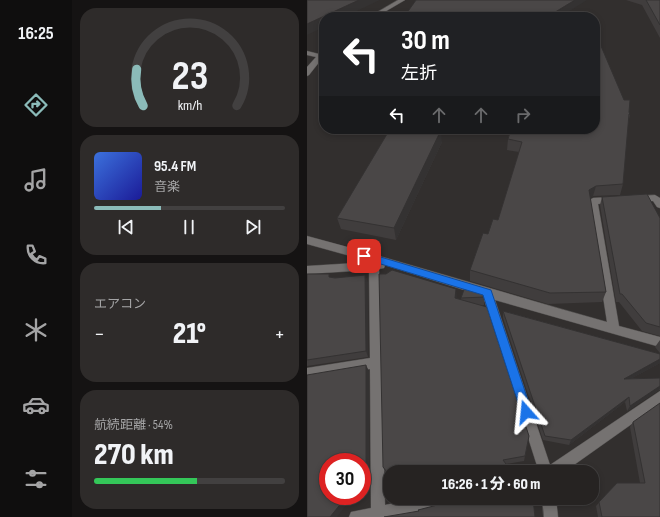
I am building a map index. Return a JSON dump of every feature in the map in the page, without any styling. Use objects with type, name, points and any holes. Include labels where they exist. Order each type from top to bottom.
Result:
[{"type":"street","points":[[381,12],[402,0]]},
{"type":"street","points":[[307,53],[319,54]]},
{"type":"street","points":[[307,74],[319,58]]},
{"type":"street","points":[[614,328],[593,201],[655,198],[660,205]]},
{"type":"street","points":[[307,240],[392,263],[487,293],[660,342]]},
{"type":"street","points":[[307,270],[374,266],[392,263]]},
{"type":"street","points":[[374,266],[378,514]]},
{"type":"street","points":[[487,293],[544,465]]},
{"type":"street","points":[[307,374],[375,363]]},
{"type":"street","points":[[562,465],[660,397]]},
{"type":"street","points":[[356,517],[378,514],[417,505]]},
{"type":"street","points":[[550,505],[551,517]]},
{"type":"building","points":[[307,0],[359,0],[333,12],[319,12],[319,18],[307,24]]},
{"type":"building","points":[[416,0],[575,0],[555,12],[408,12]]},
{"type":"building","points":[[646,0],[660,0],[660,25]]},
{"type":"building","points":[[600,44],[624,100],[630,100],[630,115],[629,114],[623,184],[596,186],[589,190],[606,292],[550,293],[470,270],[483,233],[488,234],[493,219],[498,220],[522,142],[508,139],[510,134],[600,134]]},
{"type":"building","points":[[387,134],[439,134],[394,228],[337,218]]},
{"type":"building","points":[[647,194],[660,218],[660,327],[646,323],[622,294],[620,294],[602,197]]},
{"type":"building","points":[[392,270],[456,289],[455,298],[487,307],[529,436],[525,456],[503,460],[507,465],[383,465],[383,467],[379,274],[386,274]]},
{"type":"building","points":[[307,274],[329,274],[329,277],[335,278],[365,275],[366,351],[307,360]]},
{"type":"building","points":[[466,284],[482,289],[484,297],[461,298]]},
{"type":"building","points":[[503,311],[660,354],[660,359],[624,379],[660,378],[660,386],[630,406],[629,397],[571,440],[545,436]]},
{"type":"building","points":[[366,365],[366,453],[319,453],[319,505],[340,505],[330,517],[307,517],[307,375]]},
{"type":"building","points":[[660,403],[660,517],[602,517],[599,502],[617,483],[645,483],[633,422]]},
{"type":"building","points":[[437,505],[534,505],[535,517],[384,517],[419,511],[418,510]]},
{"type":"route","points":[[364,256],[392,263],[487,293],[526,412]]}]
